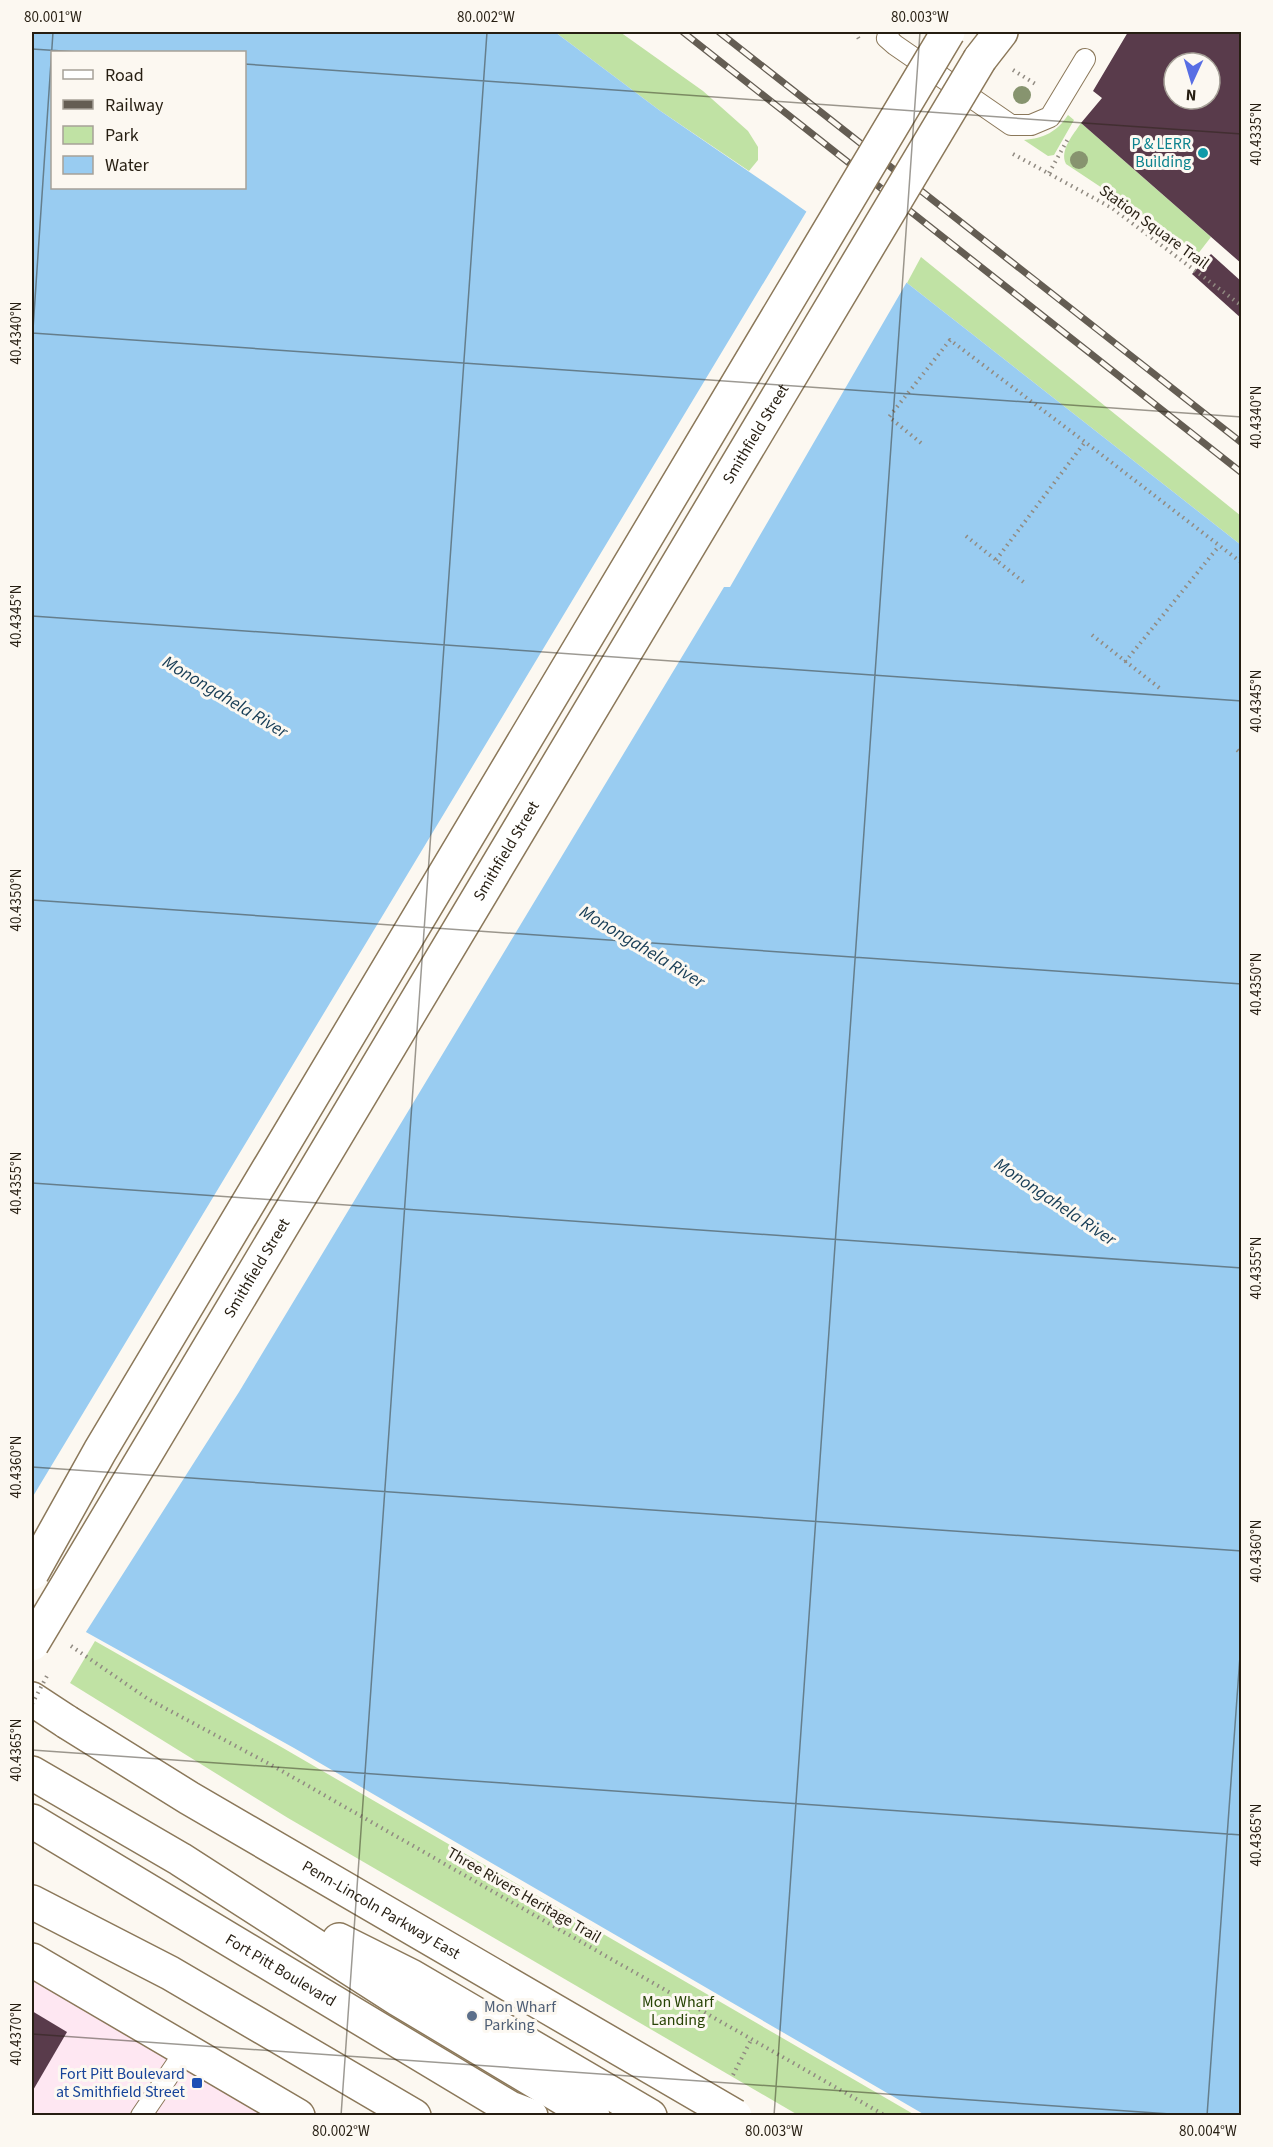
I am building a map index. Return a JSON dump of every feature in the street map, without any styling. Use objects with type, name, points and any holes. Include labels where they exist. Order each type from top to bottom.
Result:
[{"type":"main road","points":[[32,1573],[100,1451],[948,32]]},
{"type":"main road","name":"Smithfield Street","points":[[32,1644],[986,45],[1001,32]]},
{"type":"main road","name":"Penn-Lincoln Parkway East","points":[[32,1699],[189,1798],[735,2115]]},
{"type":"main road","points":[[32,1773],[180,1859],[398,1999],[593,2115]]},
{"type":"main road","name":"Fort Pitt Boulevard","points":[[32,1821],[510,2108],[531,2115]]},
{"type":"main road","points":[[180,1859],[411,1976],[650,2115]]},
{"type":"main road","points":[[32,1876],[170,1973]]},
{"type":"main road","points":[[32,1902],[170,1973],[414,2115]]},
{"type":"main road","points":[[32,1960],[298,2115]]},
{"type":"lane","points":[[889,32],[887,38],[895,45],[1011,125],[1031,125],[1050,117],[1085,59]]},
{"type":"lane","points":[[141,2115],[186,2050]]},
{"type":"path","name":"Station Square Trail","points":[[1058,158],[1049,173],[1112,208],[1242,306]]},
{"type":"path","points":[[921,442],[889,417],[950,340],[1242,563]]},
{"type":"path","points":[[996,560],[1085,442]]},
{"type":"path","points":[[966,537],[1026,584]]},
{"type":"path","points":[[1125,662],[1219,546]]},
{"type":"path","points":[[1092,635],[1161,690]]},
{"type":"path","name":"Three Rivers Heritage Trail","points":[[86,1656],[148,1699],[275,1767],[886,2115]]},
{"type":"path","points":[[729,2082],[752,2038]]},
{"type":"shaded area","points":[[32,1948],[320,2115],[32,2115]]},
{"type":"green space","points":[[555,32],[620,32],[703,91],[748,131],[758,147],[758,160],[749,171],[659,110]]},
{"type":"green space","points":[[1068,115],[1074,120],[1054,155],[1048,156],[1024,140],[1038,138],[1049,133]]},
{"type":"green space","points":[[1081,123],[1211,237],[1197,255],[1173,235],[1066,164],[1064,153]]},
{"type":"green space","points":[[921,257],[1241,516],[1241,545],[907,283]]},
{"type":"green space","name":"Mon Wharf Landing","points":[[95,1641],[915,2115],[798,2115],[288,1818],[70,1683]]},
{"type":"water","name":"Monongahela River","points":[[32,32],[555,32],[659,110],[907,283],[1241,545],[1241,2115],[925,2115],[294,1748],[32,1602]]},
{"type":"pier","points":[[808,209],[908,280],[730,587],[724,587],[239,1392],[84,1635],[32,1606],[32,1498]]},
{"type":"building","name":"P & LERR Building","points":[[1128,32],[1242,32],[1242,264],[1081,123],[1102,98],[1093,91]]},
{"type":"building","points":[[1211,254],[1242,282],[1242,319],[1192,274]]},
{"type":"building","points":[[32,2011],[67,2032],[32,2092]]},
{"type":"railway","points":[[683,32],[1242,473]]},
{"type":"railway","points":[[719,32],[1242,443]]},
{"type":"place","name":"P & LERR Building","points":[[1203,153]]},
{"type":"place","name":"Mon Wharf Parking","points":[[472,2016]]},
{"type":"place","name":"Fort Pitt Boulevard at Smithfield Street","points":[[197,2083]]}]
